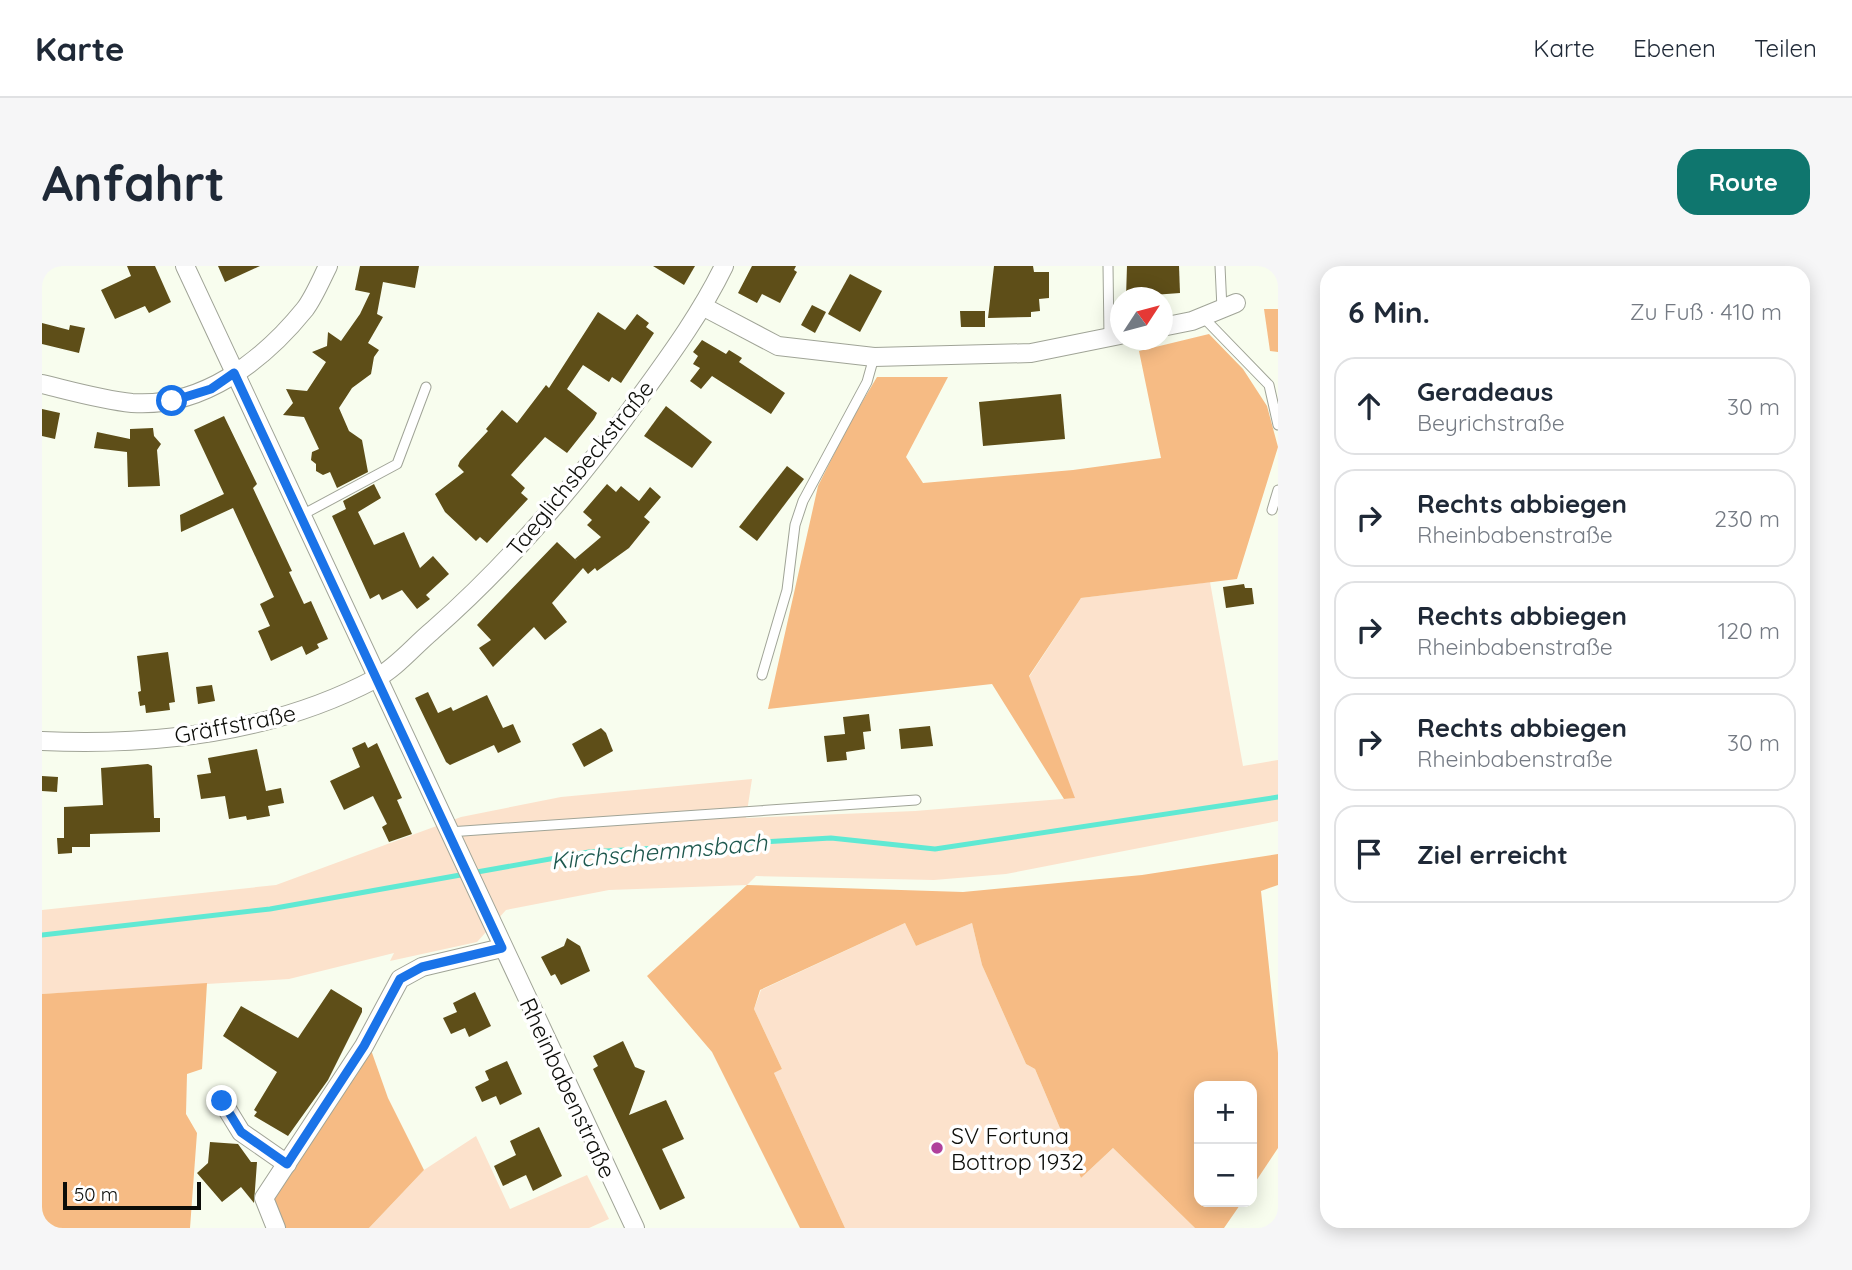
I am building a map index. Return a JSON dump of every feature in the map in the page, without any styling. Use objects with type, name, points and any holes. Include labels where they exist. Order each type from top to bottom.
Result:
[{"type":"street","name":"Rheinbabenstraße","points":[[185,266],[378,677],[479,900],[635,1228]]},
{"type":"street","points":[[42,384],[133,403],[172,401],[211,389],[270,347],[307,307],[328,266]]},
{"type":"street","name":"Taeglichsbeckstraße","points":[[378,677],[470,598],[542,522],[609,441],[704,307],[724,266]]},
{"type":"street","points":[[1173,324],[1203,317],[1229,306]]},
{"type":"street","points":[[704,307],[778,346],[874,357],[1031,353],[1110,337]]},
{"type":"street","name":"Gräffstraße","points":[[42,741],[88,743],[194,736],[308,710],[378,677]]},
{"type":"street","points":[[276,1228],[264,1198],[364,1046],[400,979],[422,967],[502,948]]},
{"type":"street","points":[[222,1101],[241,1132],[287,1164]]},
{"type":"lane","points":[[1108,266],[1110,287]]},
{"type":"lane","points":[[1220,266],[1229,306]]},
{"type":"lane","points":[[1203,317],[1269,385],[1278,425]]},
{"type":"lane","points":[[762,676],[787,590],[795,525],[803,501],[867,382],[874,357]]},
{"type":"lane","points":[[302,515],[397,464],[426,387]]},
{"type":"lane","points":[[1272,510],[1278,490]]},
{"type":"lane","points":[[452,839],[916,800]]},
{"type":"shaded area","points":[[1264,309],[1278,309],[1278,352],[1270,351]]},
{"type":"shaded area","points":[[1209,334],[1243,369],[1267,406],[1278,447],[1237,579],[1081,598],[1029,676],[1075,798],[1064,799],[992,684],[768,709],[818,486],[849,424],[877,377],[948,377],[906,457],[923,483],[1073,470],[1161,458],[1139,351],[1173,350],[1173,343]]},
{"type":"shaded area","points":[[1210,582],[1243,766],[1278,760],[1278,821],[1006,874],[934,880],[756,876],[747,885],[609,890],[506,910],[477,942],[390,961],[394,953],[289,979],[42,994],[42,910],[276,885],[461,817],[561,797],[752,779],[746,818],[915,811],[1074,798],[1029,677],[1081,598]]},
{"type":"shaded area","points":[[1278,854],[1278,885],[1261,891],[1278,1053],[1278,1148],[1257,1180],[1257,1081],[1194,1081],[1194,1207],[1239,1207],[1224,1228],[1195,1228],[1113,1148],[1081,1178],[1035,1069],[1026,1064],[982,965],[972,923],[916,946],[905,923],[760,990],[754,1009],[782,1069],[774,1073],[845,1228],[800,1228],[712,1052],[647,976],[747,885],[963,892],[1142,875]]},
{"type":"shaded area","points":[[905,923],[916,946],[972,923],[982,965],[1026,1064],[1035,1069],[1081,1178],[1113,1148],[1195,1228],[845,1228],[774,1073],[782,1069],[754,1009],[761,990]]},
{"type":"shaded area","points":[[207,983],[202,1069],[187,1074],[186,1114],[197,1133],[190,1228],[42,1228],[42,994]]},
{"type":"shaded area","points":[[371,1050],[388,1098],[424,1170],[369,1228],[283,1228],[271,1203]]},
{"type":"shaded area","points":[[476,1136],[510,1209],[587,1175],[609,1219],[589,1228],[369,1228],[424,1170]]},
{"type":"building","points":[[127,266],[155,266],[171,302],[149,313],[145,306],[115,319],[101,290],[131,276]]},
{"type":"building","points":[[218,266],[260,266],[225,282]]},
{"type":"building","points":[[360,266],[419,266],[415,288],[383,282],[377,314],[383,317],[368,343],[379,350],[374,357],[371,374],[352,388],[339,408],[349,431],[362,440],[368,472],[337,488],[330,472],[323,475],[316,471],[316,464],[311,460],[312,452],[319,449],[304,417],[283,415],[293,403],[286,389],[307,391],[326,362],[312,352],[327,346],[328,332],[341,341],[360,314],[370,293],[355,290]]},
{"type":"building","points":[[653,266],[695,266],[684,285]]},
{"type":"building","points":[[752,266],[796,266],[794,270],[797,272],[780,303],[762,294],[757,303],[738,293]]},
{"type":"building","points":[[994,266],[1033,266],[1034,272],[1049,272],[1049,298],[1039,299],[1040,311],[1031,312],[1031,317],[988,318]]},
{"type":"building","points":[[1127,266],[1179,266],[1180,293],[1173,294],[1173,287],[1126,287]]},
{"type":"building","points":[[850,274],[882,291],[860,332],[828,314]]},
{"type":"building","points":[[812,305],[826,312],[815,333],[801,325]]},
{"type":"building","points":[[960,311],[985,311],[985,327],[961,327]]},
{"type":"building","points":[[598,312],[625,330],[637,314],[649,323],[646,327],[654,333],[621,383],[612,377],[609,382],[583,365],[567,389],[597,413],[594,419],[567,453],[545,437],[511,475],[525,488],[521,493],[528,499],[487,543],[480,537],[476,541],[445,512],[435,494],[464,472],[458,466],[460,461],[488,431],[486,429],[502,410],[517,423],[546,385],[549,388]]},
{"type":"building","points":[[42,323],[69,330],[70,325],[85,328],[79,353],[42,344]]},
{"type":"building","points":[[702,340],[726,354],[729,350],[742,358],[739,362],[785,393],[771,414],[712,376],[701,389],[690,381],[700,368],[693,364],[698,356],[693,352]]},
{"type":"building","points":[[1061,394],[1065,439],[983,446],[979,402]]},
{"type":"building","points":[[666,406],[712,442],[692,468],[644,436]]},
{"type":"building","points":[[42,409],[60,413],[55,439],[42,436]]},
{"type":"building","points":[[224,416],[257,484],[253,488],[292,571],[289,572],[304,604],[311,601],[328,639],[317,644],[319,648],[306,655],[302,646],[271,661],[258,631],[270,626],[260,604],[274,597],[233,508],[181,532],[180,515],[224,494],[194,430]]},
{"type":"building","points":[[153,428],[154,436],[161,444],[157,450],[160,486],[128,487],[127,452],[94,448],[97,432],[130,439],[130,429]]},
{"type":"building","points":[[787,466],[804,479],[757,541],[739,527]]},
{"type":"building","points":[[374,484],[381,498],[358,512],[374,545],[404,532],[420,568],[433,556],[449,574],[426,595],[430,599],[417,609],[402,590],[382,600],[379,594],[370,599],[332,516],[346,509],[343,501]]},
{"type":"building","points":[[607,484],[616,492],[621,486],[639,501],[650,487],[661,497],[644,517],[650,522],[629,548],[597,571],[595,568],[588,574],[583,568],[552,603],[567,622],[545,640],[534,627],[493,667],[479,648],[491,640],[477,625],[557,542],[577,561],[575,559],[601,537],[587,525],[592,520],[583,512]]},
{"type":"building","points":[[1244,584],[1245,588],[1252,588],[1254,604],[1226,608],[1223,587]]},
{"type":"building","points":[[168,652],[175,702],[169,703],[170,710],[146,713],[145,705],[140,706],[137,656]]},
{"type":"building","points":[[212,685],[215,701],[198,704],[196,687]]},
{"type":"building","points":[[428,692],[438,713],[451,707],[453,711],[487,695],[503,728],[513,724],[521,742],[498,753],[494,745],[450,765],[446,762],[415,698]]},
{"type":"building","points":[[869,714],[871,731],[863,732],[865,749],[846,752],[847,760],[827,762],[824,736],[845,734],[843,717]]},
{"type":"building","points":[[930,726],[933,746],[901,749],[899,729]]},
{"type":"building","points":[[601,728],[606,733],[613,751],[584,767],[572,744]]},
{"type":"building","points":[[365,742],[368,748],[377,743],[402,798],[397,800],[412,834],[389,842],[382,827],[387,824],[373,796],[344,810],[330,781],[360,767],[352,748]]},
{"type":"building","points":[[257,749],[266,791],[281,788],[284,803],[268,806],[270,816],[247,820],[246,816],[229,819],[225,796],[201,799],[197,775],[211,773],[208,758]]},
{"type":"building","points":[[148,764],[152,766],[154,818],[160,818],[160,832],[90,834],[90,847],[72,847],[72,853],[58,854],[57,838],[64,838],[64,807],[103,805],[101,768]]},
{"type":"building","points":[[42,776],[58,777],[57,792],[42,791]]},
{"type":"building","points":[[567,938],[580,946],[590,971],[561,985],[555,974],[551,976],[541,957],[564,946]]},
{"type":"building","points":[[331,989],[362,1008],[362,1012],[328,1080],[288,1136],[254,1116],[257,1112],[254,1110],[277,1072],[223,1036],[241,1006],[298,1038]]},
{"type":"building","points":[[475,992],[491,1026],[469,1037],[465,1028],[451,1034],[443,1018],[457,1012],[453,1003]]},
{"type":"building","points":[[623,1041],[635,1067],[645,1071],[629,1115],[666,1100],[684,1139],[662,1149],[685,1198],[660,1210],[593,1069],[598,1066],[593,1056]]},
{"type":"building","points":[[507,1061],[522,1094],[500,1105],[496,1096],[482,1102],[475,1087],[489,1080],[485,1071]]},
{"type":"building","points":[[539,1127],[562,1176],[533,1191],[526,1175],[503,1186],[494,1166],[516,1155],[510,1141]]},
{"type":"building","points":[[210,1142],[238,1144],[251,1162],[257,1162],[254,1203],[241,1187],[222,1202],[197,1173],[208,1163]]},
{"type":"waterway","name":"Kirchschemmsbach","points":[[42,935],[270,909],[589,852],[831,838],[935,849],[1278,797]]},
{"type":"place","name":"SV Fortuna Bottrop 1932","points":[[937,1148]]},
{"type":"route","points":[[172,401],[211,389],[234,373],[502,948],[422,967],[400,979],[364,1046],[287,1164],[241,1132],[222,1101]]}]
